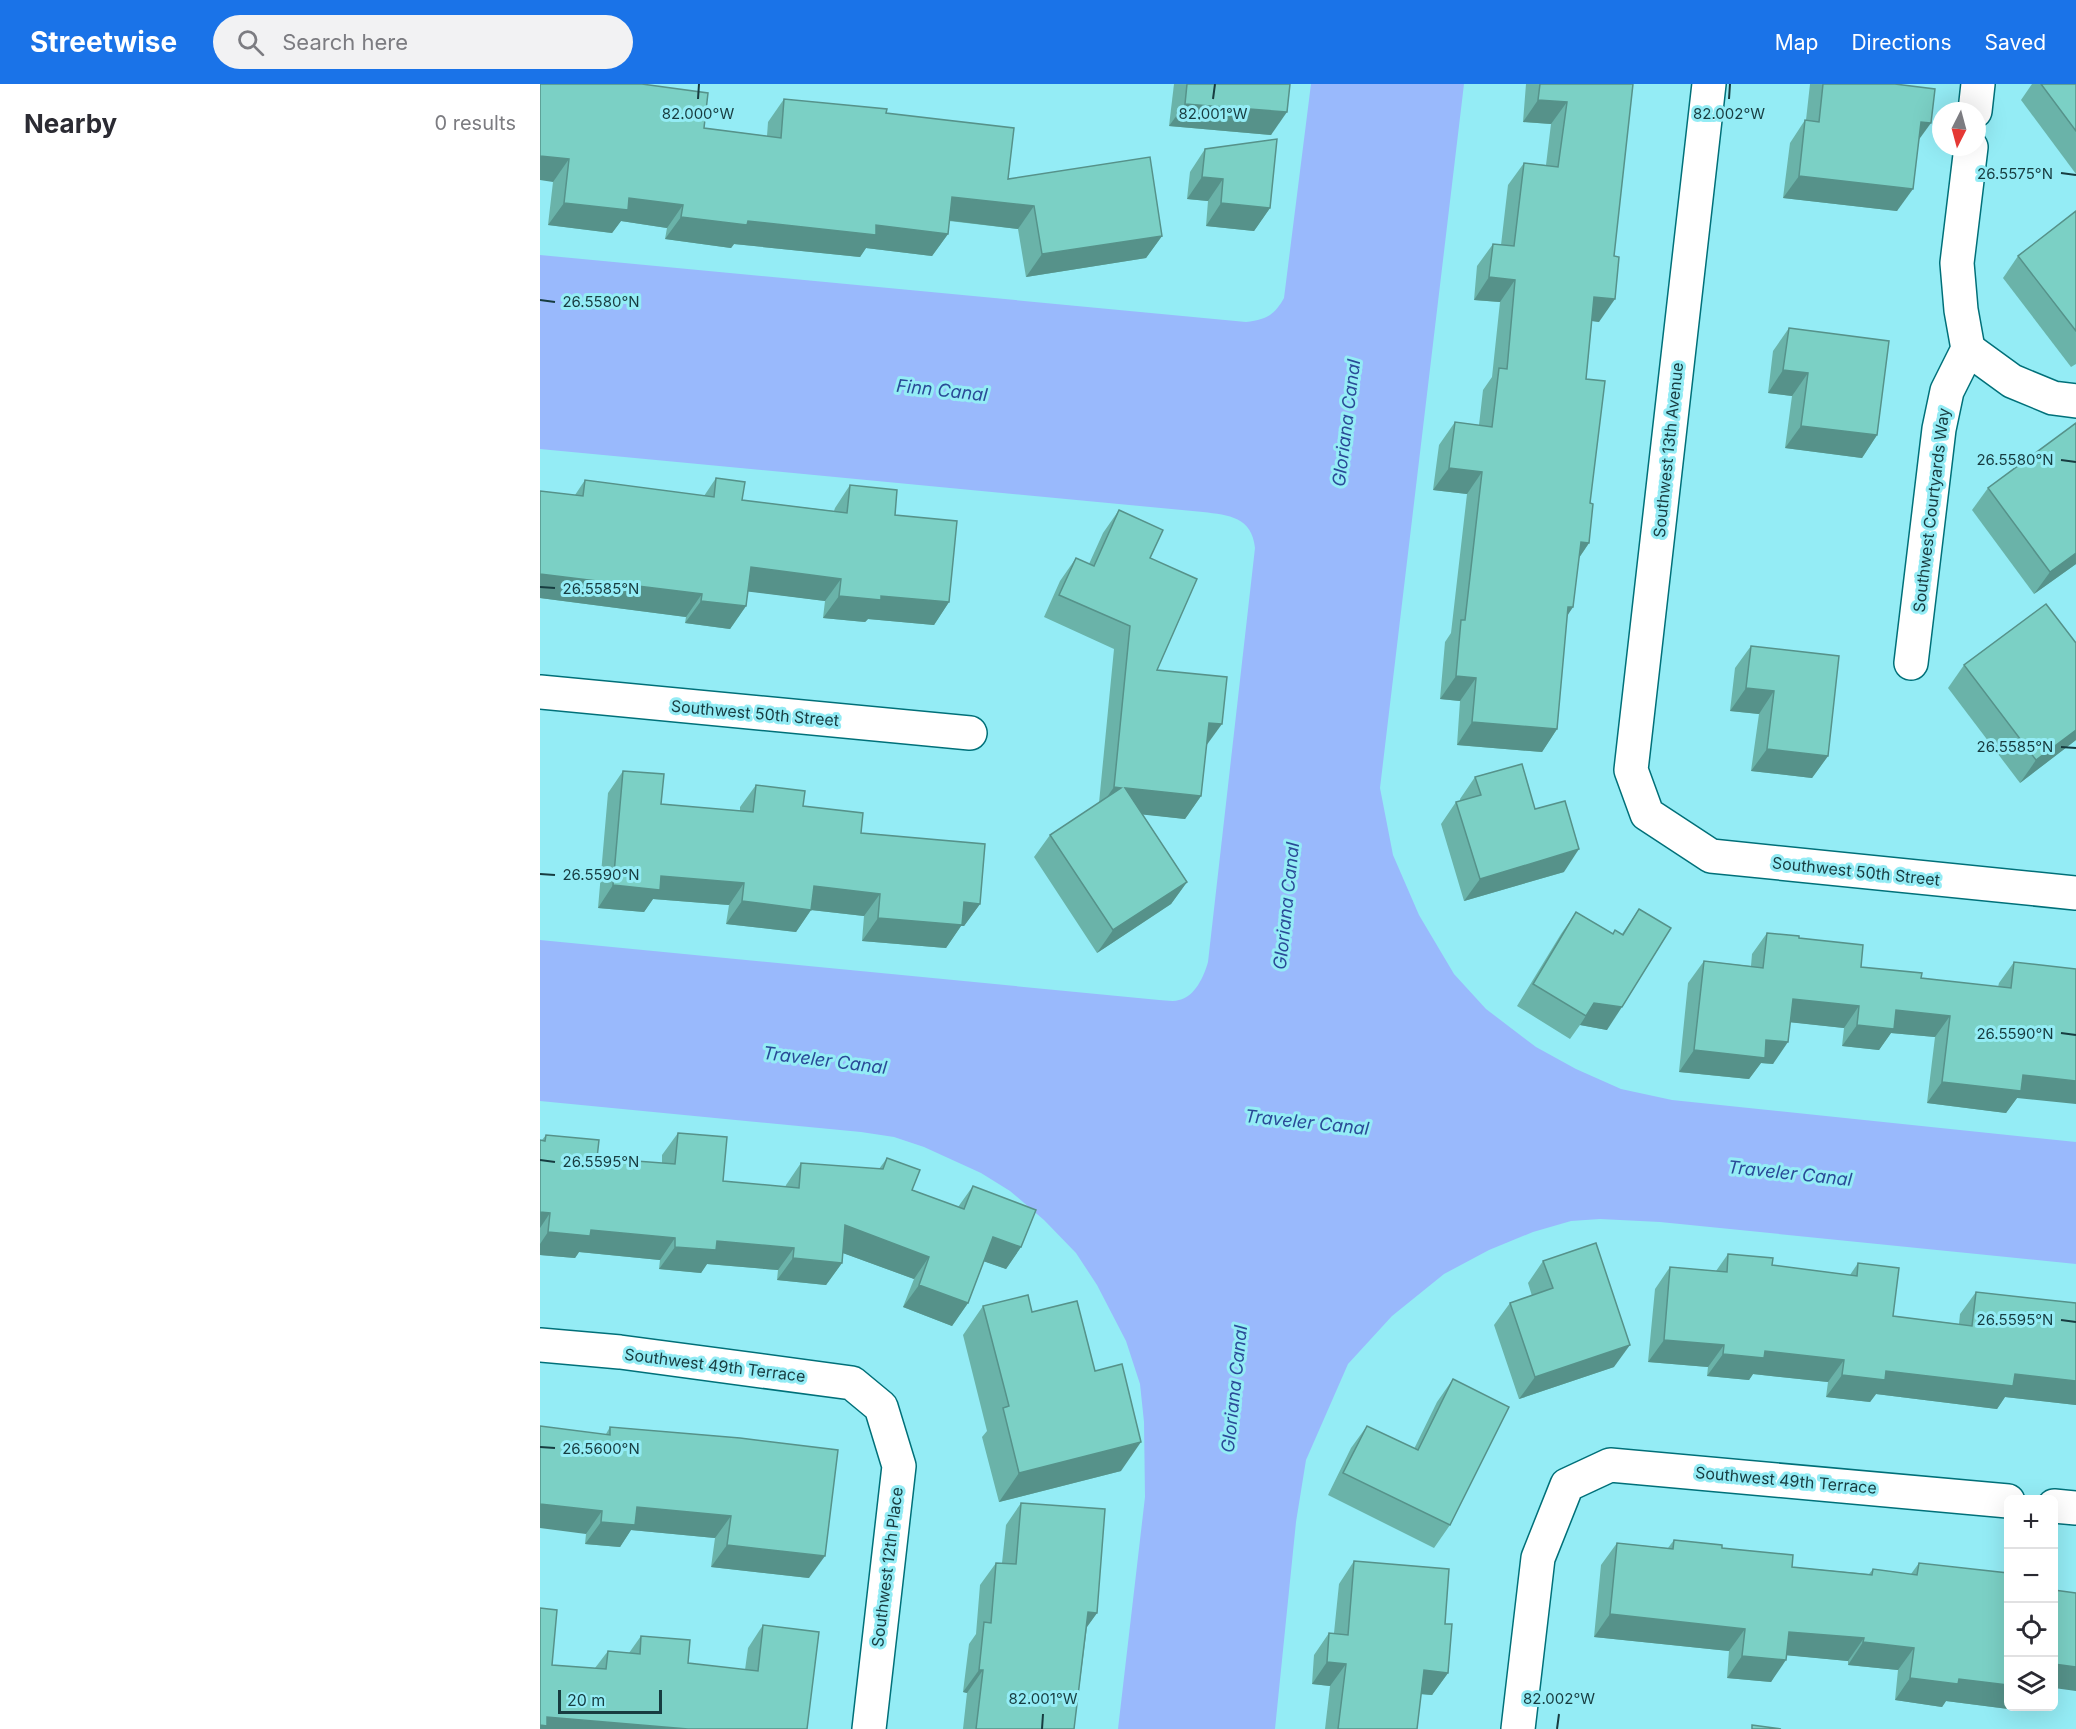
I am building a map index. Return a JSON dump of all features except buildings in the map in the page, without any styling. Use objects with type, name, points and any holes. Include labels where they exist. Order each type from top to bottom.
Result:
[{"type":"street","name":"Southwest 13th Avenue","points":[[1647,814],[1631,770],[1709,84]]},
{"type":"street","points":[[1976,102],[1978,84]]},
{"type":"street","points":[[1970,156],[1957,263],[1961,310],[1968,349],[2012,381],[2053,398],[2076,401]]},
{"type":"street","name":"Southwest Courtyards Way","points":[[1911,663],[1939,429],[1947,391],[1968,349]]},
{"type":"street","name":"Southwest 50th Street","points":[[540,692],[970,733]]},
{"type":"street","name":"Southwest 50th Street","points":[[1647,814],[1711,856],[2076,893]]},
{"type":"street","name":"Southwest 49th Terrace","points":[[540,1344],[620,1352],[852,1383],[881,1407]]},
{"type":"street","name":"Southwest 12th Place","points":[[869,1729],[899,1466],[881,1407]]},
{"type":"street","name":"Southwest 49th Terrace","points":[[1518,1729],[1538,1558],[1567,1485],[1610,1465],[2004,1501]]},
{"type":"street","points":[[2058,1506],[2076,1508]]},
{"type":"water","points":[[1311,84],[1464,84],[1380,788],[1393,855],[1419,915],[1454,974],[1486,1009],[1536,1047],[1576,1069],[1621,1089],[1672,1100],[2076,1142],[2076,1264],[1660,1222],[1600,1219],[1571,1221],[1533,1232],[1489,1250],[1444,1274],[1392,1316],[1348,1364],[1306,1460],[1296,1522],[1275,1729],[1118,1729],[1145,1497],[1144,1422],[1140,1384],[1126,1341],[1097,1285],[1076,1253],[1044,1220],[1010,1191],[981,1173],[924,1147],[894,1137],[540,1101],[540,940],[1159,1000],[1174,1001],[1185,998],[1198,985],[1208,962],[1255,548],[1253,538],[1244,524],[1238,520],[1213,513],[540,449],[540,255],[1246,322],[1259,320],[1273,313],[1284,298]]},
{"type":"water label","name":"Finn Canal","points":[[942,390]]},
{"type":"water label","name":"Gloriana Canal","points":[[1346,423]]},
{"type":"water label","name":"Gloriana Canal","points":[[1286,906]]},
{"type":"water label","name":"Traveler Canal","points":[[825,1060]]},
{"type":"water label","name":"Traveler Canal","points":[[1307,1122]]},
{"type":"water label","name":"Traveler Canal","points":[[1790,1173]]},
{"type":"water label","name":"Gloriana Canal","points":[[1234,1389]]}]
